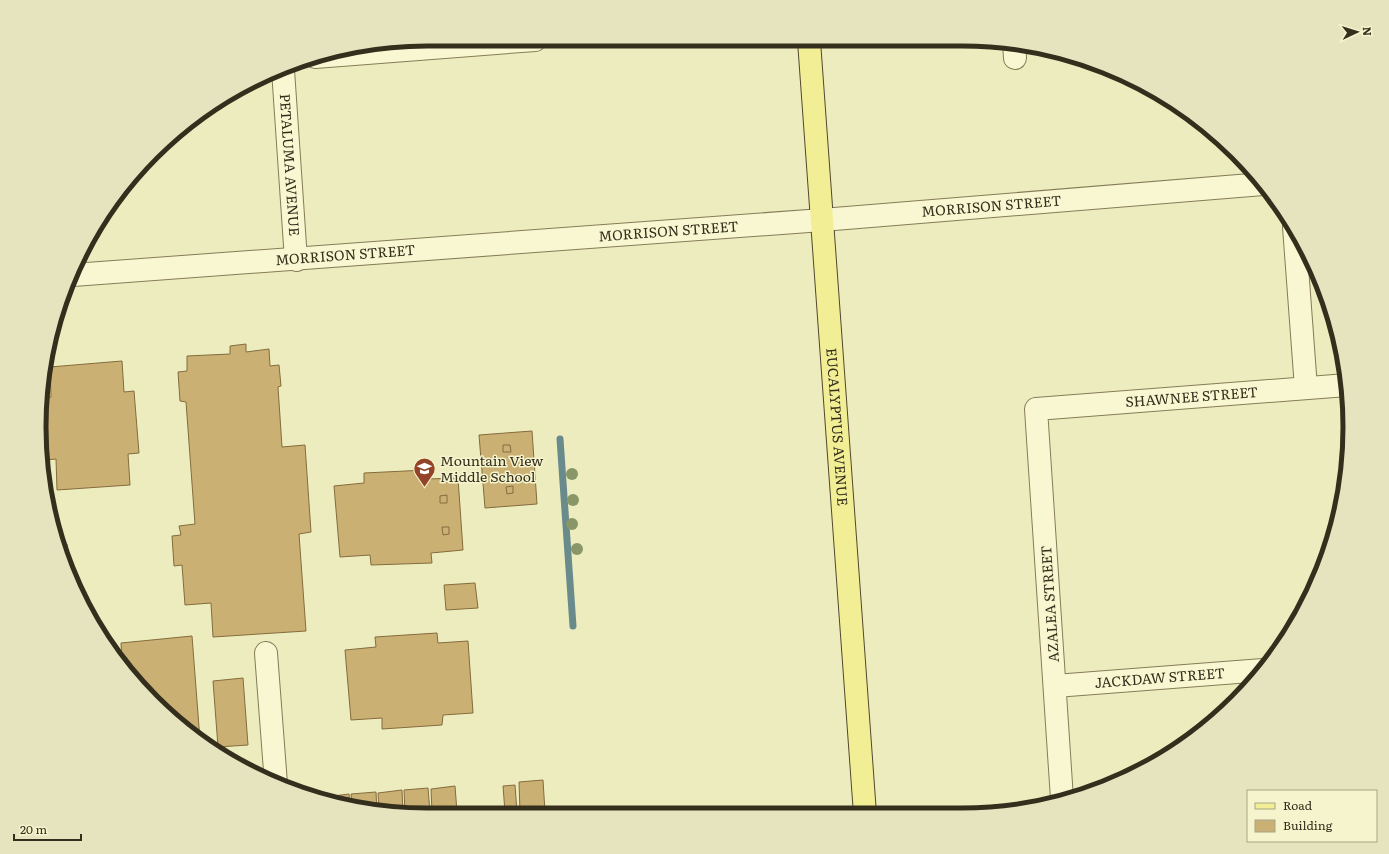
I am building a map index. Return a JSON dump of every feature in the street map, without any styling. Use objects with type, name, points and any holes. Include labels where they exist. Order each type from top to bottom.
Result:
[{"type":"main road","name":"EUCALYPTUS AVENUE","points":[[809,46],[865,808]]},
{"type":"street","points":[[346,55],[457,46]]},
{"type":"street","name":"PETALUMA AVENUE","points":[[284,74],[296,260]]},
{"type":"street","name":"MORRISON STREET","points":[[78,275],[296,260],[822,220],[1255,185]]},
{"type":"street","points":[[1295,243],[1306,388]]},
{"type":"street","name":"SHAWNEE STREET","points":[[1036,409],[1341,385]]},
{"type":"street","name":"AZALEA STREET","points":[[1036,409],[1062,795]]},
{"type":"street","points":[[266,653],[275,777]]},
{"type":"street","name":"JACKDAW STREET","points":[[1055,686],[1254,671]]},
{"type":"building","points":[[246,344],[246,352],[269,349],[270,366],[279,365],[281,386],[278,387],[282,447],[305,445],[311,532],[299,534],[306,631],[213,637],[211,603],[185,605],[182,565],[174,566],[172,536],[181,535],[179,526],[195,524],[186,402],[180,401],[178,372],[187,371],[187,356],[230,354],[230,346]]},
{"type":"building","points":[[122,361],[124,392],[134,391],[139,453],[128,454],[130,485],[57,490],[56,459],[48,460],[47,452],[47,402],[47,398],[51,397],[51,367]]},
{"type":"building","points":[[532,431],[537,504],[485,508],[479,435]]},
{"type":"building","points":[[503,445],[510,445],[511,452],[503,452]]},
{"type":"building","points":[[426,470],[427,479],[458,478],[463,550],[431,553],[432,563],[371,565],[370,555],[340,557],[334,486],[364,483],[364,473]]},
{"type":"building","points":[[513,486],[513,493],[507,494],[506,487]]},
{"type":"building","points":[[447,495],[447,503],[440,503],[440,496]]},
{"type":"building","points":[[442,527],[449,527],[449,534],[443,535]]},
{"type":"building","points":[[64,544],[67,544],[67,553]]},
{"type":"building","points":[[475,583],[478,608],[446,610],[444,585]]},
{"type":"building","points":[[437,633],[438,643],[468,641],[473,713],[443,715],[442,725],[382,729],[382,718],[351,720],[345,650],[376,647],[375,637]]},
{"type":"building","points":[[192,636],[199,732],[176,713],[141,678],[122,654],[121,643]]},
{"type":"building","points":[[243,678],[248,745],[218,746],[213,681]]},
{"type":"building","points":[[543,780],[545,808],[520,808],[519,782]]},
{"type":"building","points":[[515,785],[517,808],[505,808],[503,786]]},
{"type":"building","points":[[455,786],[457,808],[432,808],[431,789]]},
{"type":"building","points":[[428,788],[430,808],[405,807],[404,790]]},
{"type":"building","points":[[402,790],[403,807],[379,805],[378,793]]},
{"type":"building","points":[[376,792],[377,805],[352,801],[351,794]]},
{"type":"building","points":[[349,794],[350,800],[332,796]]},
{"type":"waterway","points":[[560,439],[573,626]]},
{"type":"place","name":"Mountain View Middle School","points":[[424,488]]}]
